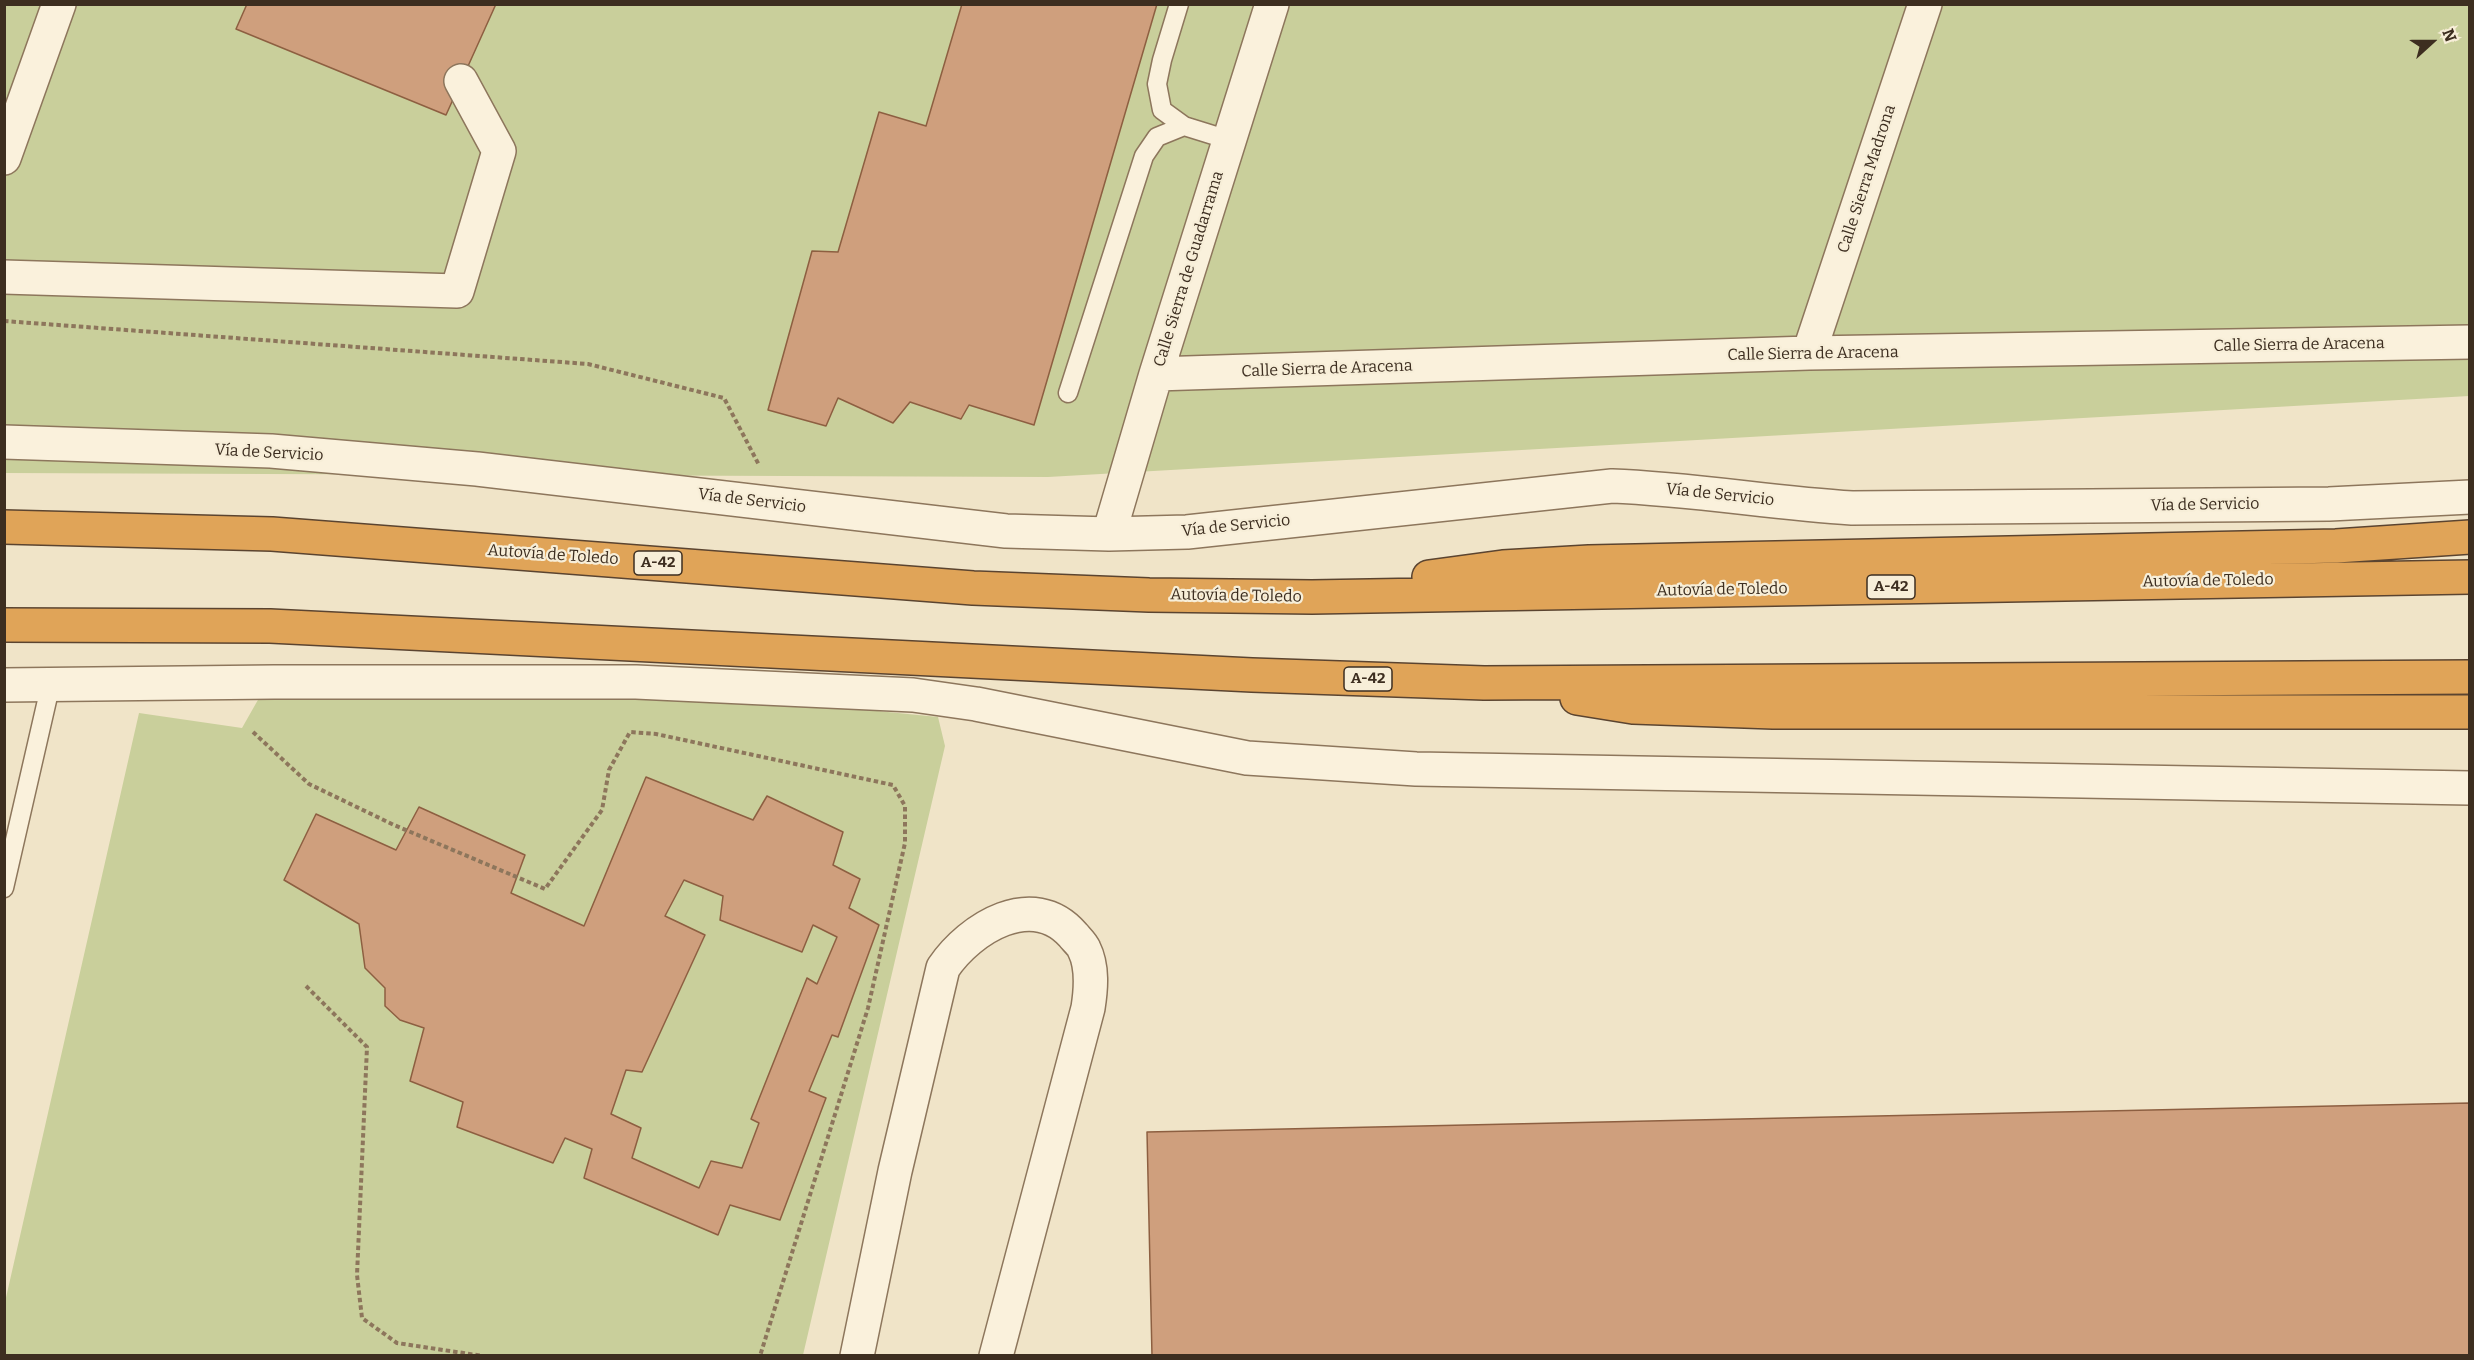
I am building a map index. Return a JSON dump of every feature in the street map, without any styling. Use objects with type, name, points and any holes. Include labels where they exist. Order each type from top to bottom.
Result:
[{"type":"highway","name":"Autovía de Toledo","points":[[4,527],[272,534],[973,588],[1149,595],[1312,597],[2469,577]]},
{"type":"highway","points":[[1312,597],[1401,581],[1503,567],[1589,562],[2336,546],[2469,537]]},
{"type":"highway","name":"A-42","points":[[4,626],[270,626],[1252,675],[1484,683],[2469,676]]},
{"type":"highway","points":[[1484,683],[1633,707],[1773,712],[2469,712]]},
{"type":"street","points":[[4,158],[59,4]]},
{"type":"street","name":"Calle Sierra de Guadarrama","points":[[1109,534],[1156,374],[1272,4]]},
{"type":"street","name":"Calle Sierra Madrona","points":[[1809,353],[1925,4]]},
{"type":"street","points":[[4,277],[457,291],[499,151],[461,81]]},
{"type":"street","name":"Calle Sierra de Aracena","points":[[1156,374],[1809,353],[2469,342]]},
{"type":"street","name":"Vía de Servicio","points":[[4,442],[282,452],[477,470],[1006,531],[1109,534],[1187,532],[1612,486],[1651,487],[1852,508],[2329,504],[2469,496]]},
{"type":"street","points":[[4,685],[636,682],[914,695],[976,704],[1247,758],[1405,768],[2469,788]]},
{"type":"street","points":[[857,1356],[895,1171],[943,968],[955,951],[996,921],[1022,914],[1048,916],[1064,926],[1084,948],[1091,981],[1088,1008],[996,1356]]},
{"type":"lane","points":[[1179,4],[1157,84],[1162,110],[1184,126],[1229,140]]},
{"type":"lane","points":[[1068,393],[1144,156],[1157,137],[1184,126]]},
{"type":"lane","points":[[4,888],[51,683]]},
{"type":"path","points":[[4,321],[588,364],[724,398],[779,504]]},
{"type":"path","points":[[254,732],[309,784],[394,825],[545,890],[602,810],[609,770],[630,732],[656,734],[892,785],[905,806],[905,843],[868,1008],[760,1356]]},
{"type":"path","points":[[306,986],[368,1047],[357,1275],[362,1318],[397,1343],[483,1356]]},
{"type":"green space","points":[[5,5],[2469,5],[2469,396],[1048,477],[5,473]]},
{"type":"green space","points":[[263,691],[706,694],[938,717],[945,746],[803,1355],[5,1356],[5,1302],[139,713],[242,728]],"holes":[[[767,796],[842,832],[833,865],[860,879],[849,908],[879,926],[838,1037],[832,1035],[809,1091],[730,1205],[718,1235],[584,1178],[592,1149],[565,1138],[553,1163],[457,1127],[463,1102],[424,1028],[400,1020],[385,1006],[385,988],[365,968],[359,924],[284,880],[316,814],[396,850],[419,807],[525,855],[511,893],[584,926],[753,820]]]},
{"type":"green space","points":[[684,880],[723,896],[720,920],[801,952],[813,925],[837,937],[817,984],[807,979],[751,1119],[759,1123],[742,1168],[711,1161],[699,1188],[632,1158],[641,1128],[611,1114],[626,1070],[642,1072],[705,936],[665,916]]},
{"type":"building","points":[[247,4],[496,4],[446,115],[236,29]]},
{"type":"building","points":[[962,4],[1157,4],[1034,425],[969,405],[961,419],[910,402],[893,423],[838,398],[826,426],[768,410],[812,251],[838,252],[879,112],[926,126]]},
{"type":"building","points":[[646,777],[753,820],[767,796],[843,832],[833,865],[860,879],[849,908],[879,925],[838,1037],[832,1035],[809,1091],[826,1098],[780,1220],[730,1205],[718,1235],[584,1178],[592,1149],[565,1138],[553,1163],[457,1127],[463,1102],[410,1081],[424,1028],[400,1020],[385,1006],[385,988],[365,968],[359,924],[284,880],[316,814],[396,850],[419,807],[525,855],[511,893],[584,926]],"holes":[[[684,880],[723,896],[720,920],[802,952],[813,925],[837,937],[817,984],[807,978],[751,1119],[759,1123],[742,1168],[711,1161],[699,1188],[632,1158],[641,1128],[611,1114],[626,1070],[642,1072],[705,935],[665,916]]]},
{"type":"building","points":[[2470,1103],[2470,1356],[1152,1356],[1147,1132]]}]
